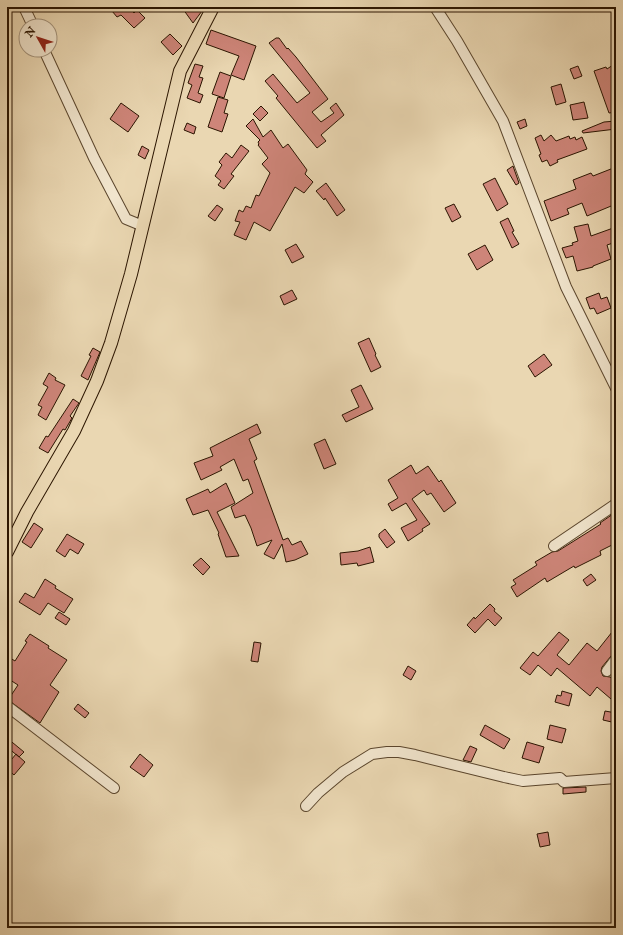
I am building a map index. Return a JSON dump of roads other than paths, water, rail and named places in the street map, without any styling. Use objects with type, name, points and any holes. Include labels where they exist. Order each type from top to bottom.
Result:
[{"type":"main road","points":[[7,552],[27,512],[74,431],[98,381],[111,343],[143,226],[180,71],[213,7]]},
{"type":"street","points":[[24,7],[29,18]]},
{"type":"street","points":[[435,7],[457,41],[503,120],[566,287],[616,388]]},
{"type":"street","points":[[48,58],[94,158],[126,219],[143,226]]},
{"type":"street","points":[[554,546],[616,504]]},
{"type":"street","points":[[607,671],[616,658]]},
{"type":"street","points":[[7,706],[114,788]]},
{"type":"street","points":[[306,806],[333,780],[372,754],[387,752],[399,752],[523,781],[560,778],[564,782],[616,778]]}]
